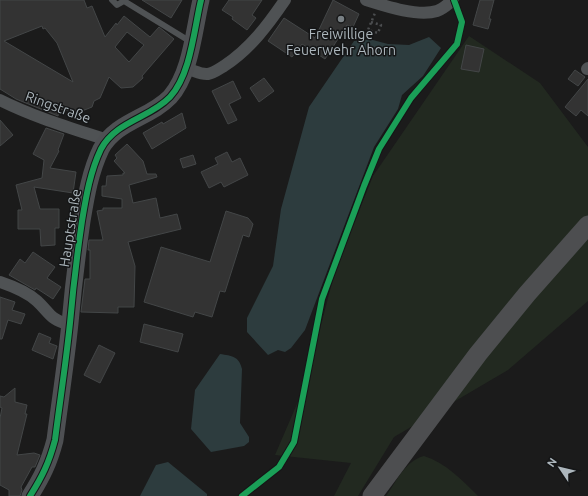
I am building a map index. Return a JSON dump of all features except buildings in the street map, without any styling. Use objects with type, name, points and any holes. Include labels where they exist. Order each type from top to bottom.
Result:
[{"type":"main road","points":[[372,496],[478,354],[527,294],[588,225]]},
{"type":"street","name":"Hauptstraße","points":[[30,496],[42,477],[50,458],[55,440],[70,325],[76,258],[85,200],[92,169],[102,148],[118,130],[128,122],[159,106],[170,96],[178,85],[187,68],[201,0]]},
{"type":"street","points":[[187,68],[208,74],[214,72],[232,60],[247,49],[270,22],[285,0]]},
{"type":"street","points":[[366,0],[409,12],[432,12],[439,10],[453,0]]},
{"type":"street","name":"Ringstraße","points":[[0,100],[39,118],[108,140]]},
{"type":"street","points":[[0,282],[13,287],[36,301],[52,318],[58,322],[70,325]]},
{"type":"lane","points":[[112,0],[117,5],[124,1],[192,42]]},
{"type":"path","points":[[371,22],[381,25],[378,33],[368,30],[371,22],[378,4]]},
{"type":"shaded area","points":[[469,36],[540,83],[588,147],[588,301],[508,370],[394,437],[358,496],[334,496],[351,463],[275,455],[306,383],[335,271],[373,176]]},
{"type":"shaded area","points":[[429,37],[441,48],[423,76],[402,95],[398,109],[374,147],[305,330],[291,348],[285,352],[278,350],[268,355],[247,332],[247,318],[273,266],[281,209],[309,107],[354,41],[369,39],[388,44],[409,45]]},
{"type":"shaded area","points":[[220,354],[234,357],[241,365],[240,423],[249,437],[249,442],[244,446],[211,452],[191,429],[195,390]]},
{"type":"shaded area","points":[[424,456],[447,468],[460,478],[478,496],[386,496],[407,467],[412,462]]},
{"type":"shaded area","points":[[168,462],[207,494],[207,496],[140,496],[156,465]]},
{"type":"cycle path","points":[[30,496],[45,470],[55,440],[67,352],[80,234],[87,194],[94,167],[101,149],[115,132],[162,104],[170,97],[177,87],[183,76],[191,51],[201,0]]},
{"type":"cycle path","points":[[242,496],[279,467],[294,442],[322,299],[379,149],[411,98],[457,44],[462,22],[454,0]]},
{"type":"place","name":"Freiwillige Feuerwehr Ahorn","points":[[341,19]]}]
